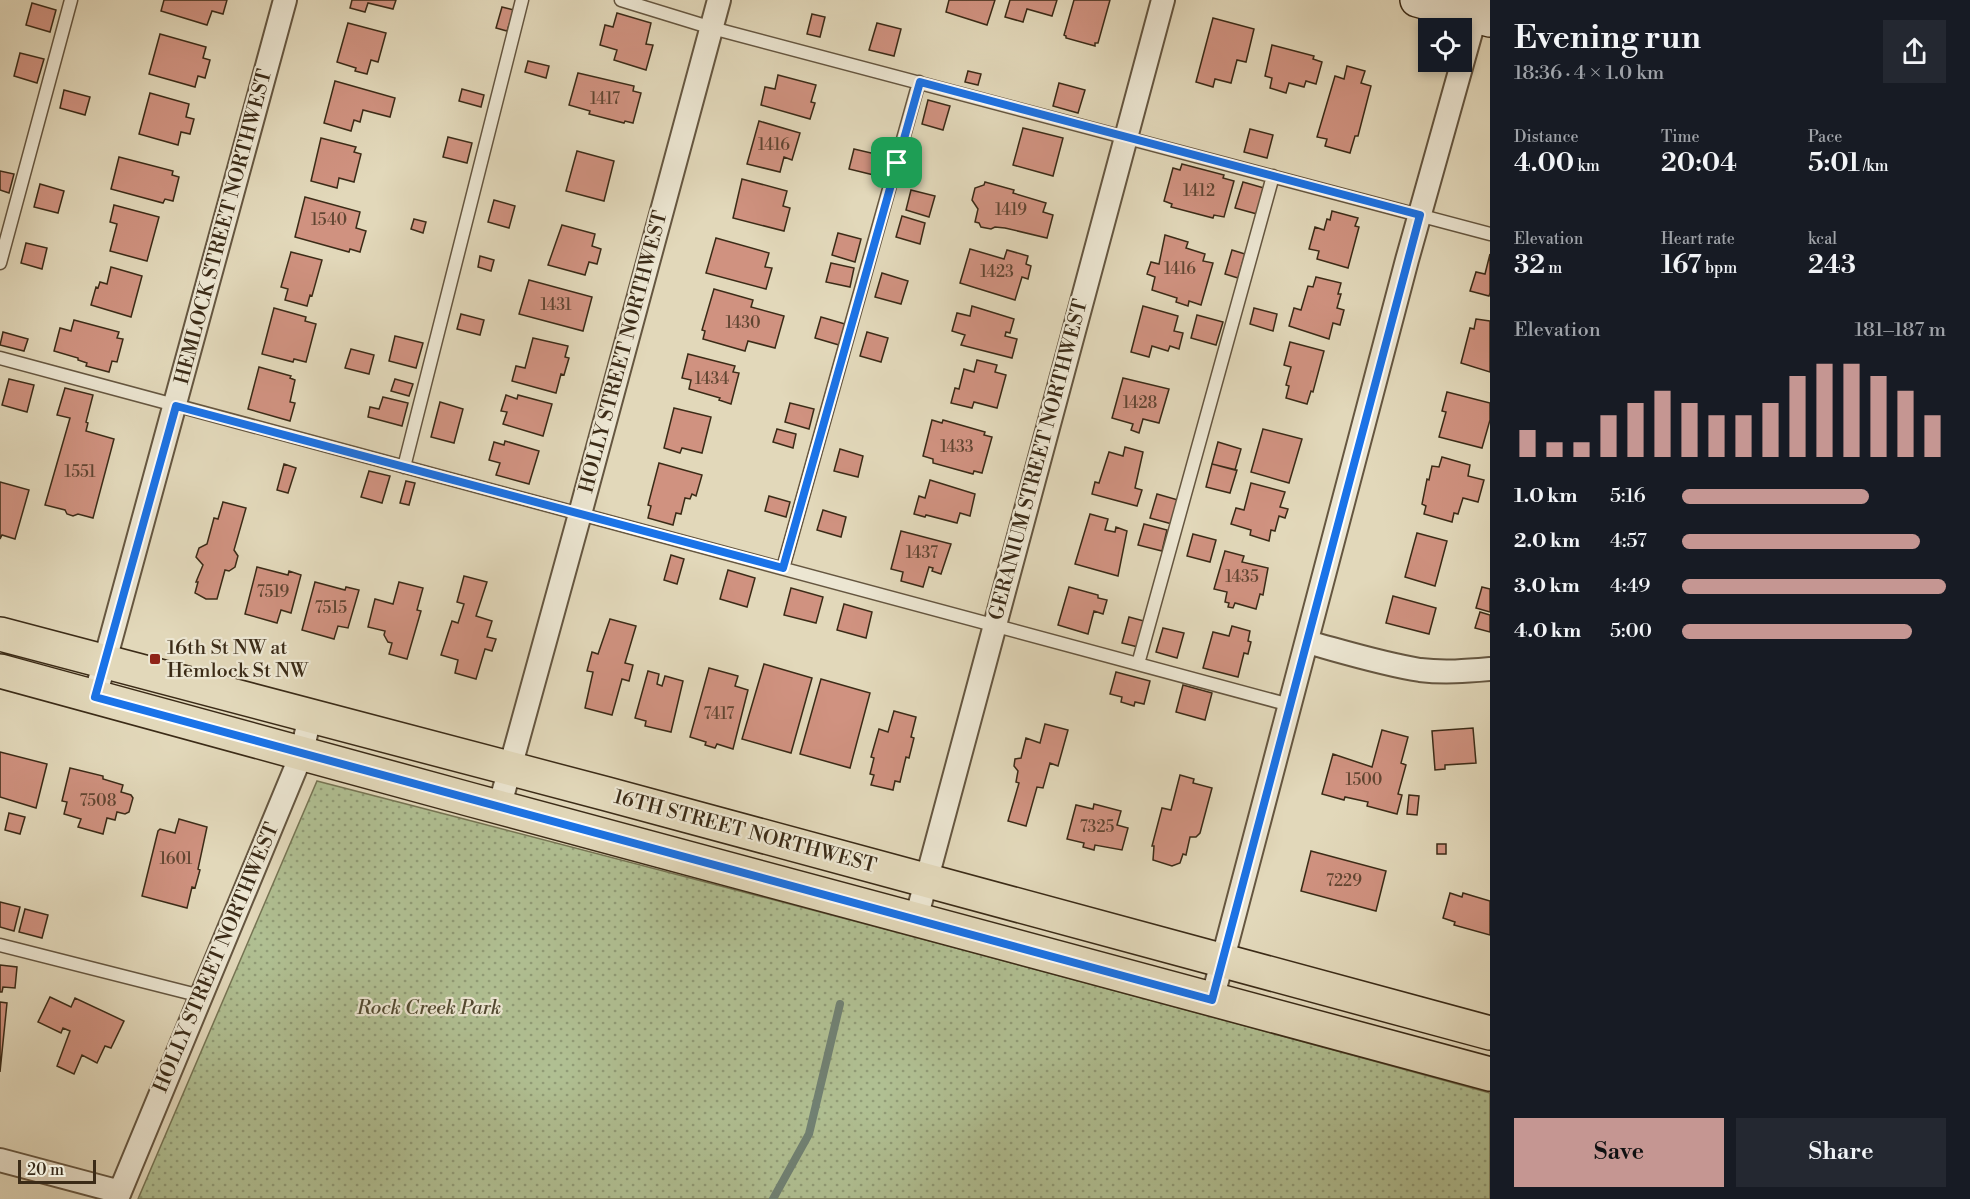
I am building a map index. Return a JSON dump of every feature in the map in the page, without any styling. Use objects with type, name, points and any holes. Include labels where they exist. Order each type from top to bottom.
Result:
[{"type":"main road","name":"16TH STREET NORTHWEST","points":[[0,634],[310,715],[1490,1034]]},
{"type":"main road","name":"16TH STREET NORTHWEST","points":[[0,671],[1490,1074]]},
{"type":"street","name":"HEMLOCK STREET NORTHWEST","points":[[95,697],[285,0]]},
{"type":"street","name":"HOLLY STREET NORTHWEST","points":[[499,807],[719,0]]},
{"type":"street","name":"GERANIUM STREET NORTHWEST","points":[[916,919],[1163,0]]},
{"type":"street","points":[[1212,1000],[1420,215],[1482,12],[1417,0]]},
{"type":"street","points":[[1307,642],[1420,670],[1451,672],[1490,669]]},
{"type":"street","name":"HOLLY STREET NORTHWEST","points":[[118,1196],[302,753],[310,715]]},
{"type":"street","points":[[0,1160],[118,1196]]},
{"type":"lane","points":[[0,263],[71,0]]},
{"type":"lane","points":[[404,467],[522,0]]},
{"type":"lane","points":[[621,0],[712,28],[1490,234]]},
{"type":"lane","points":[[783,568],[920,82]]},
{"type":"lane","points":[[1138,664],[1273,176]]},
{"type":"lane","points":[[0,358],[1290,705]]},
{"type":"lane","points":[[0,945],[201,996]]},
{"type":"green space","name":"Rock Creek Park","points":[[317,781],[904,934],[1490,1093],[1490,1199],[138,1199]]},
{"type":"building","points":[[164,0],[227,0],[223,14],[212,11],[207,25],[161,11]]},
{"type":"building","points":[[352,0],[396,0],[393,9],[368,3],[365,12],[350,8]]},
{"type":"building","points":[[949,0],[995,0],[987,25],[946,12]]},
{"type":"building","points":[[1010,0],[1057,0],[1052,16],[1027,9],[1023,22],[1005,17]]},
{"type":"building","points":[[1074,0],[1110,0],[1098,43],[1095,43],[1095,46],[1066,38],[1064,35]]},
{"type":"building","points":[[32,3],[56,10],[50,32],[26,25]]},
{"type":"building","points":[[502,7],[514,10],[507,31],[496,28]]},
{"type":"building","points":[[617,13],[651,23],[646,44],[653,45],[646,70],[614,60],[617,50],[600,45],[605,25],[613,27]]},
{"type":"building","points":[[812,14],[825,17],[820,37],[807,34]]},
{"type":"building","points":[[1213,18],[1254,29],[1246,62],[1237,60],[1231,83],[1215,79],[1213,87],[1196,82]]},
{"type":"building","points":[[348,23],[386,33],[378,62],[371,60],[367,74],[337,62]]},
{"type":"building","points":[[877,23],[901,29],[894,56],[869,50]]},
{"type":"building","points":[[160,34],[206,47],[203,58],[210,60],[205,78],[198,76],[195,87],[149,74]]},
{"type":"building","points":[[1272,45],[1314,56],[1313,59],[1322,62],[1316,84],[1306,81],[1304,87],[1289,83],[1286,93],[1270,88],[1272,78],[1265,76]]},
{"type":"building","points":[[20,53],[44,59],[37,83],[14,76]]},
{"type":"building","points":[[528,61],[549,66],[546,78],[525,72]]},
{"type":"building","points":[[1347,66],[1365,71],[1361,83],[1371,86],[1358,136],[1355,136],[1350,153],[1325,146],[1327,139],[1317,137],[1335,76],[1344,79]]},
{"type":"building","points":[[968,71],[981,74],[978,85],[965,82]]},
{"type":"building","points":[[578,73],[634,86],[633,91],[641,93],[633,123],[625,121],[624,123],[589,114],[590,111],[569,105]]},
{"type":"building","points":[[778,75],[816,85],[811,102],[815,103],[810,119],[761,105],[765,87],[775,89]]},
{"type":"building","points":[[335,81],[395,98],[390,117],[363,110],[360,122],[354,120],[351,131],[324,123]]},
{"type":"building","points":[[1059,83],[1085,90],[1078,113],[1053,106]]},
{"type":"building","points":[[462,89],[484,95],[481,107],[459,101]]},
{"type":"building","points":[[64,90],[90,97],[85,115],[60,108]]},
{"type":"building","points":[[150,93],[189,104],[186,117],[194,119],[190,134],[181,132],[178,145],[139,134]]},
{"type":"building","points":[[928,100],[950,106],[943,130],[922,124]]},
{"type":"building","points":[[759,121],[800,133],[792,160],[784,157],[780,172],[747,164]]},
{"type":"building","points":[[1023,128],[1063,138],[1053,176],[1013,165]]},
{"type":"building","points":[[1250,129],[1273,135],[1267,158],[1244,152]]},
{"type":"building","points":[[448,137],[472,143],[467,163],[443,157]]},
{"type":"building","points":[[321,138],[356,147],[354,152],[361,154],[354,182],[339,178],[337,188],[311,181]]},
{"type":"building","points":[[854,149],[884,156],[878,176],[849,169]]},
{"type":"building","points":[[577,151],[614,161],[604,201],[566,191]]},
{"type":"building","points":[[119,157],[173,171],[172,175],[179,177],[173,201],[165,199],[163,203],[111,189]]},
{"type":"building","points":[[1182,164],[1224,175],[1223,178],[1234,181],[1224,217],[1214,215],[1213,218],[1171,207],[1172,204],[1164,201],[1173,168],[1180,170]]},
{"type":"building","points":[[0,171],[14,174],[9,193],[0,190]]},
{"type":"building","points":[[742,179],[787,191],[783,206],[790,208],[784,231],[733,218]]},
{"type":"building","points":[[985,182],[1014,190],[1013,193],[1046,203],[1043,212],[1053,215],[1047,238],[1005,228],[981,227],[975,222],[978,209],[972,200],[975,188],[984,185]]},
{"type":"building","points":[[1243,182],[1264,188],[1257,214],[1235,208]]},
{"type":"building","points":[[40,184],[64,191],[58,213],[34,207]]},
{"type":"building","points":[[911,190],[935,196],[929,217],[906,210]]},
{"type":"building","points":[[305,197],[360,212],[356,228],[366,231],[360,252],[350,249],[349,252],[295,237]]},
{"type":"building","points":[[494,200],[515,206],[509,228],[488,222]]},
{"type":"building","points":[[114,205],[159,217],[147,261],[110,251],[117,224],[110,222]]},
{"type":"building","points":[[1332,211],[1358,218],[1355,226],[1359,227],[1348,268],[1317,259],[1319,251],[1309,249],[1315,227],[1324,230]]},
{"type":"building","points":[[902,216],[925,223],[920,244],[896,237]]},
{"type":"building","points":[[414,219],[426,222],[423,233],[411,229]]},
{"type":"building","points":[[562,225],[595,234],[592,246],[601,249],[597,264],[589,262],[585,275],[548,265]]},
{"type":"building","points":[[838,233],[861,239],[855,262],[832,255]]},
{"type":"building","points":[[1165,235],[1188,242],[1186,248],[1205,254],[1203,261],[1213,263],[1201,305],[1189,301],[1188,306],[1176,302],[1177,298],[1152,290],[1155,277],[1147,274],[1151,262],[1159,264]]},
{"type":"building","points":[[716,238],[769,253],[765,267],[772,268],[766,289],[706,273]]},
{"type":"building","points":[[26,243],[47,248],[42,269],[21,263]]},
{"type":"building","points":[[970,249],[1004,259],[1007,250],[1028,256],[1026,264],[1031,266],[1028,279],[1022,277],[1015,300],[960,283]]},
{"type":"building","points":[[1232,250],[1245,254],[1238,278],[1225,274]]},
{"type":"building","points":[[291,252],[322,260],[307,306],[285,300],[288,289],[281,287]]},
{"type":"building","points":[[1490,254],[1489,296],[1470,291],[1476,272],[1485,274]]},
{"type":"building","points":[[480,256],[494,260],[491,271],[478,267]]},
{"type":"building","points":[[831,263],[854,268],[850,287],[826,282]]},
{"type":"building","points":[[111,267],[142,276],[131,317],[91,305],[96,287],[98,288],[100,282],[107,284]]},
{"type":"building","points":[[882,273],[908,281],[901,304],[875,297]]},
{"type":"building","points":[[1316,277],[1341,283],[1337,308],[1344,310],[1340,325],[1333,323],[1329,339],[1289,326],[1294,308],[1301,310],[1308,286],[1313,287]]},
{"type":"building","points":[[529,280],[592,297],[583,331],[519,314]]},
{"type":"building","points":[[714,289],[753,300],[751,307],[784,316],[775,348],[748,341],[745,351],[703,339],[705,331],[702,330]]},
{"type":"building","points":[[972,306],[1014,319],[1010,333],[1006,332],[1005,336],[1017,339],[1012,358],[961,345],[965,335],[952,331],[957,313],[970,316]]},
{"type":"building","points":[[1143,306],[1178,316],[1174,331],[1183,333],[1179,349],[1170,346],[1168,351],[1152,346],[1149,357],[1131,352]]},
{"type":"building","points":[[274,308],[306,317],[305,321],[316,324],[306,362],[294,359],[293,362],[262,354]]},
{"type":"building","points":[[1254,308],[1277,314],[1273,331],[1250,324]]},
{"type":"building","points":[[461,314],[484,320],[480,335],[457,329]]},
{"type":"building","points":[[1197,315],[1223,322],[1216,345],[1191,338]]},
{"type":"building","points":[[821,317],[845,324],[839,345],[815,338]]},
{"type":"building","points":[[1476,319],[1490,321],[1490,372],[1461,363],[1470,328],[1474,329]]},
{"type":"building","points":[[74,320],[119,332],[117,338],[123,339],[117,362],[112,361],[109,372],[86,366],[87,363],[78,358],[54,351],[60,328],[71,331]]},
{"type":"building","points":[[3,332],[28,339],[24,351],[0,345]]},
{"type":"building","points":[[867,332],[888,338],[881,362],[860,356]]},
{"type":"building","points":[[395,336],[423,343],[416,368],[389,361]]},
{"type":"building","points":[[533,338],[568,346],[565,357],[569,358],[564,375],[561,374],[556,393],[512,381],[516,366],[525,368]]},
{"type":"building","points":[[1290,342],[1324,351],[1313,392],[1311,391],[1307,404],[1286,398],[1289,386],[1286,385],[1291,367],[1284,365]]},
{"type":"building","points":[[351,349],[374,355],[369,374],[345,368]]},
{"type":"building","points":[[688,354],[735,366],[733,372],[739,373],[731,404],[719,400],[720,398],[689,389],[691,380],[682,378]]},
{"type":"building","points":[[977,360],[997,365],[995,372],[1006,375],[997,408],[974,402],[972,408],[951,403],[955,388],[959,389],[964,369],[974,372]]},
{"type":"building","points":[[259,367],[291,376],[290,378],[295,380],[290,402],[295,403],[290,421],[248,409]]},
{"type":"building","points":[[1123,378],[1169,389],[1159,423],[1143,419],[1139,433],[1131,430],[1133,424],[1112,418]]},
{"type":"building","points":[[9,379],[34,385],[27,412],[2,405]]},
{"type":"building","points":[[395,379],[413,384],[409,396],[391,391]]},
{"type":"building","points":[[65,388],[93,395],[86,431],[114,439],[93,518],[78,514],[73,516],[67,514],[65,510],[45,505],[70,418],[57,415]]},
{"type":"building","points":[[1447,392],[1490,403],[1490,420],[1482,448],[1439,437],[1446,412],[1442,411]]},
{"type":"building","points":[[506,395],[517,399],[518,395],[552,404],[543,436],[503,424],[507,412],[501,411]]},
{"type":"building","points":[[383,397],[408,403],[402,426],[368,417],[370,407],[379,409]]},
{"type":"building","points":[[440,402],[463,409],[454,443],[431,437]]},
{"type":"building","points":[[790,403],[814,409],[809,429],[785,422]]},
{"type":"building","points":[[674,408],[711,417],[702,453],[682,448],[680,453],[664,448]]},
{"type":"building","points":[[932,420],[942,423],[943,420],[985,432],[984,435],[992,437],[982,473],[974,471],[973,474],[933,463],[933,459],[923,456]]},
{"type":"building","points":[[777,429],[796,434],[793,448],[773,442]]},
{"type":"building","points":[[1263,429],[1302,439],[1289,483],[1251,472]]},
{"type":"building","points":[[505,441],[539,451],[529,484],[496,475],[500,463],[489,460],[494,442],[504,445]]},
{"type":"building","points":[[1218,442],[1241,449],[1235,470],[1212,464]]},
{"type":"building","points":[[1125,447],[1143,452],[1135,488],[1142,490],[1137,506],[1092,494],[1095,482],[1099,483],[1109,452],[1123,456]]},
{"type":"building","points":[[840,449],[863,456],[858,477],[834,471]]},
{"type":"building","points":[[1442,457],[1470,465],[1468,476],[1484,480],[1478,502],[1463,498],[1458,514],[1454,513],[1452,522],[1424,514],[1426,506],[1422,504],[1432,466],[1439,467]]},
{"type":"building","points":[[659,463],[702,475],[696,496],[692,494],[690,499],[685,498],[681,514],[676,513],[673,525],[648,518],[651,506],[648,505]]},
{"type":"building","points":[[284,464],[296,468],[288,493],[277,490]]},
{"type":"building","points":[[1212,464],[1237,470],[1230,493],[1206,487]]},
{"type":"building","points":[[369,471],[390,476],[382,503],[361,497]]},
{"type":"building","points":[[930,480],[975,494],[970,516],[960,513],[957,523],[914,514],[919,496],[925,498]]},
{"type":"building","points":[[406,481],[415,483],[409,505],[400,503]]},
{"type":"building","points":[[0,482],[29,490],[15,539],[2,535],[0,539]]},
{"type":"building","points":[[1251,483],[1285,492],[1280,507],[1288,509],[1285,518],[1279,516],[1275,531],[1271,530],[1269,541],[1250,535],[1251,530],[1231,524],[1236,508],[1244,510]]},
{"type":"building","points":[[1157,494],[1178,500],[1172,524],[1150,518]]},
{"type":"building","points":[[769,496],[790,502],[786,517],[765,511]]},
{"type":"building","points":[[223,502],[246,508],[234,550],[238,556],[235,567],[229,571],[225,570],[217,599],[206,599],[195,593],[198,582],[196,582],[203,565],[196,557],[199,548],[207,544],[214,518],[218,519]]},
{"type":"building","points":[[823,510],[846,517],[841,537],[817,530]]},
{"type":"building","points":[[1090,514],[1108,519],[1105,530],[1115,532],[1116,527],[1127,531],[1118,576],[1075,564]]},
{"type":"building","points":[[1144,524],[1167,530],[1162,551],[1138,545]]},
{"type":"building","points":[[901,531],[951,544],[941,574],[932,571],[933,568],[929,567],[923,587],[901,581],[903,572],[891,569]]},
{"type":"building","points":[[1417,533],[1447,541],[1435,586],[1405,577]]},
{"type":"building","points":[[1193,534],[1216,540],[1210,562],[1187,556]]},
{"type":"building","points":[[1225,551],[1244,556],[1242,562],[1268,568],[1263,595],[1260,594],[1256,609],[1235,603],[1233,608],[1228,607],[1229,603],[1225,602],[1227,592],[1214,589]]},
{"type":"building","points":[[671,555],[684,559],[677,584],[664,580]]},
{"type":"building","points":[[257,567],[288,575],[289,571],[301,575],[291,613],[281,610],[277,623],[245,614]]},
{"type":"building","points":[[728,570],[755,578],[747,607],[720,599]]},
{"type":"building","points":[[464,576],[487,582],[476,616],[492,621],[487,637],[496,639],[492,651],[485,649],[476,679],[455,673],[458,660],[441,655],[452,621],[458,623],[464,604],[457,602]]},
{"type":"building","points":[[315,582],[345,590],[346,587],[359,590],[348,628],[338,626],[334,639],[302,630]]},
{"type":"building","points":[[399,582],[423,588],[417,610],[421,611],[407,659],[389,654],[392,643],[388,642],[384,635],[385,631],[368,627],[375,599],[393,604]]},
{"type":"building","points":[[1069,587],[1098,595],[1098,598],[1107,600],[1103,614],[1094,611],[1088,634],[1058,625]]},
{"type":"building","points":[[1482,587],[1490,589],[1490,612],[1476,608]]},
{"type":"building","points":[[791,588],[823,597],[816,623],[784,615]]},
{"type":"building","points":[[1393,596],[1436,608],[1429,634],[1386,623]]},
{"type":"building","points":[[844,604],[872,612],[866,638],[837,630]]},
{"type":"building","points":[[1480,612],[1490,615],[1490,632],[1475,628]]},
{"type":"building","points":[[1129,617],[1144,621],[1138,647],[1122,643]]},
{"type":"building","points":[[610,619],[636,626],[625,663],[633,665],[629,681],[622,679],[612,715],[585,708],[593,672],[587,671],[592,652],[598,654]]},
{"type":"building","points":[[1232,626],[1250,631],[1248,641],[1251,642],[1248,654],[1244,653],[1238,677],[1203,668],[1213,632],[1229,636]]},
{"type":"building","points":[[1163,628],[1184,633],[1177,658],[1156,652]]},
{"type":"building","points":[[764,664],[812,678],[791,753],[742,739]]},
{"type":"building","points":[[709,668],[738,676],[735,686],[748,690],[733,749],[717,744],[715,748],[705,745],[706,742],[690,737]]},
{"type":"building","points":[[648,671],[659,674],[657,684],[662,686],[665,676],[683,681],[671,732],[645,726],[646,721],[635,718]]},
{"type":"building","points":[[1116,672],[1150,681],[1144,704],[1135,702],[1134,706],[1121,702],[1122,697],[1110,694]]},
{"type":"building","points":[[821,679],[870,693],[850,768],[800,754]]},
{"type":"building","points":[[1183,685],[1212,693],[1205,720],[1176,712]]},
{"type":"building","points":[[894,711],[916,717],[909,758],[906,757],[900,782],[895,781],[893,790],[871,785],[874,775],[870,774],[874,758],[871,757],[879,729],[888,732]]},
{"type":"building","points":[[1045,724],[1068,730],[1058,766],[1050,763],[1043,788],[1037,787],[1026,826],[1008,821],[1019,783],[1016,782],[1018,771],[1014,766],[1015,759],[1021,758],[1026,738],[1040,743]]},
{"type":"building","points":[[1473,728],[1476,763],[1445,765],[1445,769],[1435,770],[1432,731]]},
{"type":"building","points":[[1382,730],[1408,737],[1401,763],[1406,765],[1398,794],[1402,795],[1397,814],[1367,806],[1368,802],[1345,797],[1344,800],[1322,794],[1333,754],[1372,767]]},
{"type":"building","points":[[0,752],[47,764],[36,808],[0,797]]},
{"type":"building","points":[[70,768],[103,776],[103,779],[123,785],[121,792],[133,798],[129,812],[125,814],[117,812],[115,820],[107,818],[103,834],[78,827],[81,819],[64,814],[67,802],[62,801]]},
{"type":"building","points":[[1180,775],[1194,779],[1193,783],[1212,788],[1200,833],[1196,837],[1190,837],[1186,855],[1183,854],[1180,863],[1172,866],[1153,860],[1154,846],[1152,846],[1162,808],[1171,810]]},
{"type":"building","points":[[1409,795],[1419,796],[1417,815],[1407,814]]},
{"type":"building","points":[[1094,804],[1121,811],[1117,825],[1128,828],[1122,850],[1095,845],[1094,850],[1083,847],[1084,843],[1067,839],[1076,805],[1093,809]]},
{"type":"building","points":[[9,813],[25,817],[20,834],[5,830]]},
{"type":"building","points":[[179,819],[207,827],[198,869],[200,870],[195,888],[192,887],[187,908],[142,896],[158,831],[160,829],[175,833]]},
{"type":"building","points":[[1437,844],[1446,844],[1446,854],[1437,854]]},
{"type":"building","points":[[1311,851],[1386,871],[1376,911],[1301,891]]},
{"type":"building","points":[[1450,893],[1462,897],[1463,893],[1490,901],[1490,935],[1454,925],[1455,922],[1443,918]]},
{"type":"building","points":[[0,902],[20,907],[14,931],[0,927]]},
{"type":"building","points":[[25,909],[48,915],[42,938],[19,932]]},
{"type":"building","points":[[0,965],[17,967],[15,988],[3,987],[0,992]]},
{"type":"building","points":[[50,997],[71,1007],[75,998],[124,1021],[111,1048],[105,1046],[97,1063],[82,1055],[74,1074],[57,1066],[70,1031],[63,1028],[61,1033],[38,1022]]},
{"type":"building","points":[[0,1002],[7,1003],[0,1072]]},
{"type":"waterway","points":[[773,1199],[809,1134],[840,1004]]},
{"type":"place","name":"16th St NW at Hemlock St NW","points":[[155,659]]},
{"type":"route","points":[[920,82],[1420,215],[1212,1000],[95,697],[176,406],[783,568],[897,163],[920,82]]}]
